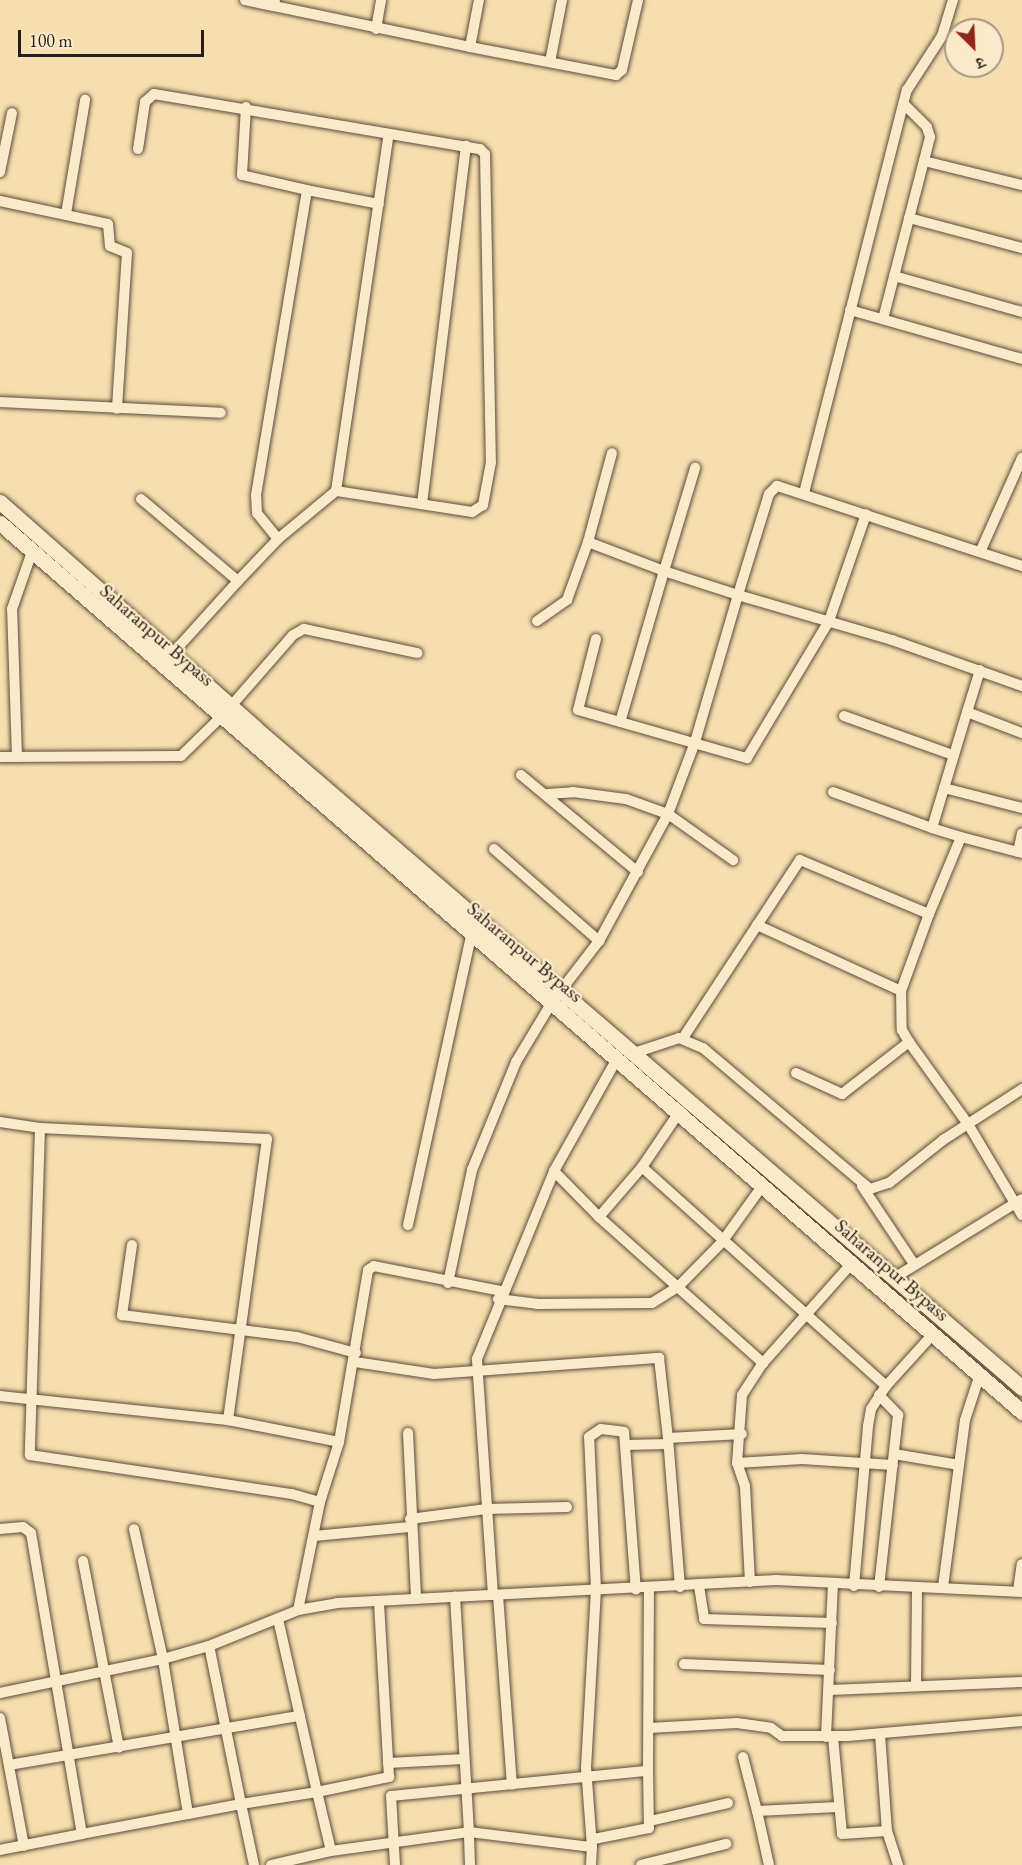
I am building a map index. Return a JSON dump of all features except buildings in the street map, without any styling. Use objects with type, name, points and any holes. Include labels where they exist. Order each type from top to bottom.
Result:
[{"type":"main road","points":[[0,502],[557,996],[634,1053],[1022,1388]]},
{"type":"main road","name":"Saharanpur Bypass","points":[[0,523],[187,690],[471,935],[557,996],[618,1057],[1022,1412]]},
{"type":"main road","points":[[187,690],[198,677]]},
{"type":"street","points":[[245,0],[275,3],[376,29],[609,75],[621,73],[638,0]]},
{"type":"street","points":[[376,29],[381,0]]},
{"type":"street","points":[[470,46],[478,0]]},
{"type":"street","points":[[550,62],[562,0]]},
{"type":"street","points":[[804,493],[904,104],[911,81],[942,36],[953,0]]},
{"type":"street","points":[[138,149],[145,102],[152,94],[246,107],[466,146],[480,149],[488,159],[491,462],[478,510],[422,504],[336,490]]},
{"type":"street","points":[[66,214],[85,100]]},
{"type":"street","points":[[883,319],[930,132],[904,104]]},
{"type":"street","points":[[246,107],[243,175],[379,204]]},
{"type":"street","points":[[0,172],[12,113]]},
{"type":"street","points":[[172,654],[278,539],[336,490],[389,134]]},
{"type":"street","points":[[422,504],[466,146]]},
{"type":"street","points":[[924,161],[1022,186]]},
{"type":"street","points":[[278,539],[257,513],[255,495],[307,190]]},
{"type":"street","points":[[0,201],[108,225],[110,246],[128,256],[117,409]]},
{"type":"street","points":[[909,218],[1022,248]]},
{"type":"street","points":[[894,276],[1022,312]]},
{"type":"street","points":[[850,310],[1022,359]]},
{"type":"street","points":[[0,402],[221,413]]},
{"type":"street","points":[[537,621],[567,600],[588,542],[612,453]]},
{"type":"street","points":[[981,550],[1022,458]]},
{"type":"street","points":[[620,722],[694,468]]},
{"type":"street","points":[[448,1283],[472,1170],[516,1062],[557,996],[599,941],[639,872],[668,814],[695,742],[770,490],[782,486],[981,550],[1022,566]]},
{"type":"street","points":[[141,499],[238,581]]},
{"type":"street","points":[[596,639],[576,707],[620,722],[695,742],[743,759],[752,755],[829,621],[866,514]]},
{"type":"street","points":[[588,542],[664,571],[829,621],[981,670],[1022,686]]},
{"type":"street","points":[[17,757],[12,609],[32,552]]},
{"type":"street","points":[[231,706],[293,634],[304,629],[417,653]]},
{"type":"street","points":[[932,828],[981,670]]},
{"type":"street","points":[[967,712],[1022,733]]},
{"type":"street","points":[[844,716],[953,755]]},
{"type":"street","points":[[0,756],[181,756],[220,718]]},
{"type":"street","points":[[521,775],[547,794],[639,872]]},
{"type":"street","points":[[944,788],[1022,808]]},
{"type":"street","points":[[547,794],[573,792],[626,799],[668,814],[734,860]]},
{"type":"street","points":[[833,792],[932,828],[1020,853],[1022,833]]},
{"type":"street","points":[[961,837],[929,914],[901,992],[902,1029],[1018,1201],[1022,1215]]},
{"type":"street","points":[[494,849],[599,941]]},
{"type":"street","points":[[683,1038],[788,873],[802,860],[929,914]]},
{"type":"street","points":[[757,925],[901,992]]},
{"type":"street","points":[[408,1225],[471,935]]},
{"type":"street","points":[[634,1053],[661,1040],[683,1038],[732,1072],[862,1186],[914,1264]]},
{"type":"street","points":[[796,1073],[842,1094],[909,1042]]},
{"type":"street","points":[[512,1784],[496,1595],[486,1509],[476,1373],[500,1295],[554,1171],[618,1057]]},
{"type":"street","points":[[862,1186],[878,1189],[889,1183],[968,1124],[1022,1089]]},
{"type":"street","points":[[598,1217],[642,1167],[680,1111]]},
{"type":"street","points":[[0,1122],[40,1128],[267,1139],[228,1420]]},
{"type":"street","points":[[40,1128],[32,1398],[33,1458],[280,1492],[320,1502]]},
{"type":"street","points":[[642,1167],[722,1242],[806,1315],[882,1391],[898,1415],[879,1587]]},
{"type":"street","points":[[554,1171],[598,1217],[763,1363]]},
{"type":"street","points":[[298,1610],[320,1502],[339,1442],[371,1267],[500,1295],[641,1306],[678,1287],[722,1242],[763,1185]]},
{"type":"street","points":[[894,1278],[1018,1201]]},
{"type":"street","points":[[132,1245],[122,1315],[297,1337],[355,1358],[434,1374],[476,1373],[658,1358],[668,1441],[680,1587]]},
{"type":"street","points":[[750,1582],[745,1486],[737,1463],[742,1434],[742,1395],[763,1363],[852,1263]]},
{"type":"street","points":[[854,1586],[871,1409],[882,1391],[933,1334]]},
{"type":"street","points":[[943,1587],[965,1420],[980,1374]]},
{"type":"street","points":[[0,1396],[228,1420],[339,1442]]},
{"type":"street","points":[[591,1865],[593,1843],[586,1777],[596,1588],[589,1437],[601,1429],[621,1430],[625,1446],[636,1590]]},
{"type":"street","points":[[408,1432],[410,1523],[416,1599]]},
{"type":"street","points":[[625,1446],[742,1434]]},
{"type":"street","points":[[737,1463],[865,1463],[894,1460],[959,1465]]},
{"type":"street","points":[[314,1536],[410,1523],[486,1509],[567,1507]]},
{"type":"street","points":[[0,1529],[23,1527],[31,1533],[53,1682],[82,1834]]},
{"type":"street","points":[[134,1529],[163,1659],[188,1814]]},
{"type":"street","points":[[83,1561],[119,1748]]},
{"type":"street","points":[[0,1693],[163,1659],[209,1646],[298,1610],[455,1596],[596,1588],[636,1590],[750,1582],[943,1587],[1020,1592],[1022,1564]]},
{"type":"street","points":[[833,1585],[828,1690],[829,1737],[842,1834],[887,1831]]},
{"type":"street","points":[[699,1586],[704,1619],[832,1623]]},
{"type":"street","points":[[916,1686],[917,1588]]},
{"type":"street","points":[[271,1865],[331,1851],[469,1832],[593,1843],[646,1831],[650,1821],[649,1589]]},
{"type":"street","points":[[455,1596],[470,1865]]},
{"type":"street","points":[[379,1602],[394,1865]]},
{"type":"street","points":[[278,1619],[331,1851]]},
{"type":"street","points":[[209,1646],[255,1865]]},
{"type":"street","points":[[684,1664],[830,1670]]},
{"type":"street","points":[[828,1690],[1022,1682]]},
{"type":"street","points":[[9,1765],[176,1739],[300,1716]]},
{"type":"street","points":[[0,1718],[24,1846]]},
{"type":"street","points":[[649,1728],[738,1723],[771,1728],[782,1736],[829,1737],[1022,1721]]},
{"type":"street","points":[[880,1734],[887,1831],[898,1865]]},
{"type":"street","points":[[742,1757],[769,1865]]},
{"type":"street","points":[[388,1763],[464,1759]]},
{"type":"street","points":[[391,1796],[648,1771]]},
{"type":"street","points":[[0,1850],[389,1777]]},
{"type":"street","points":[[650,1821],[728,1803]]},
{"type":"street","points":[[757,1811],[837,1807]]},
{"type":"street","points":[[641,1865],[726,1844]]}]
